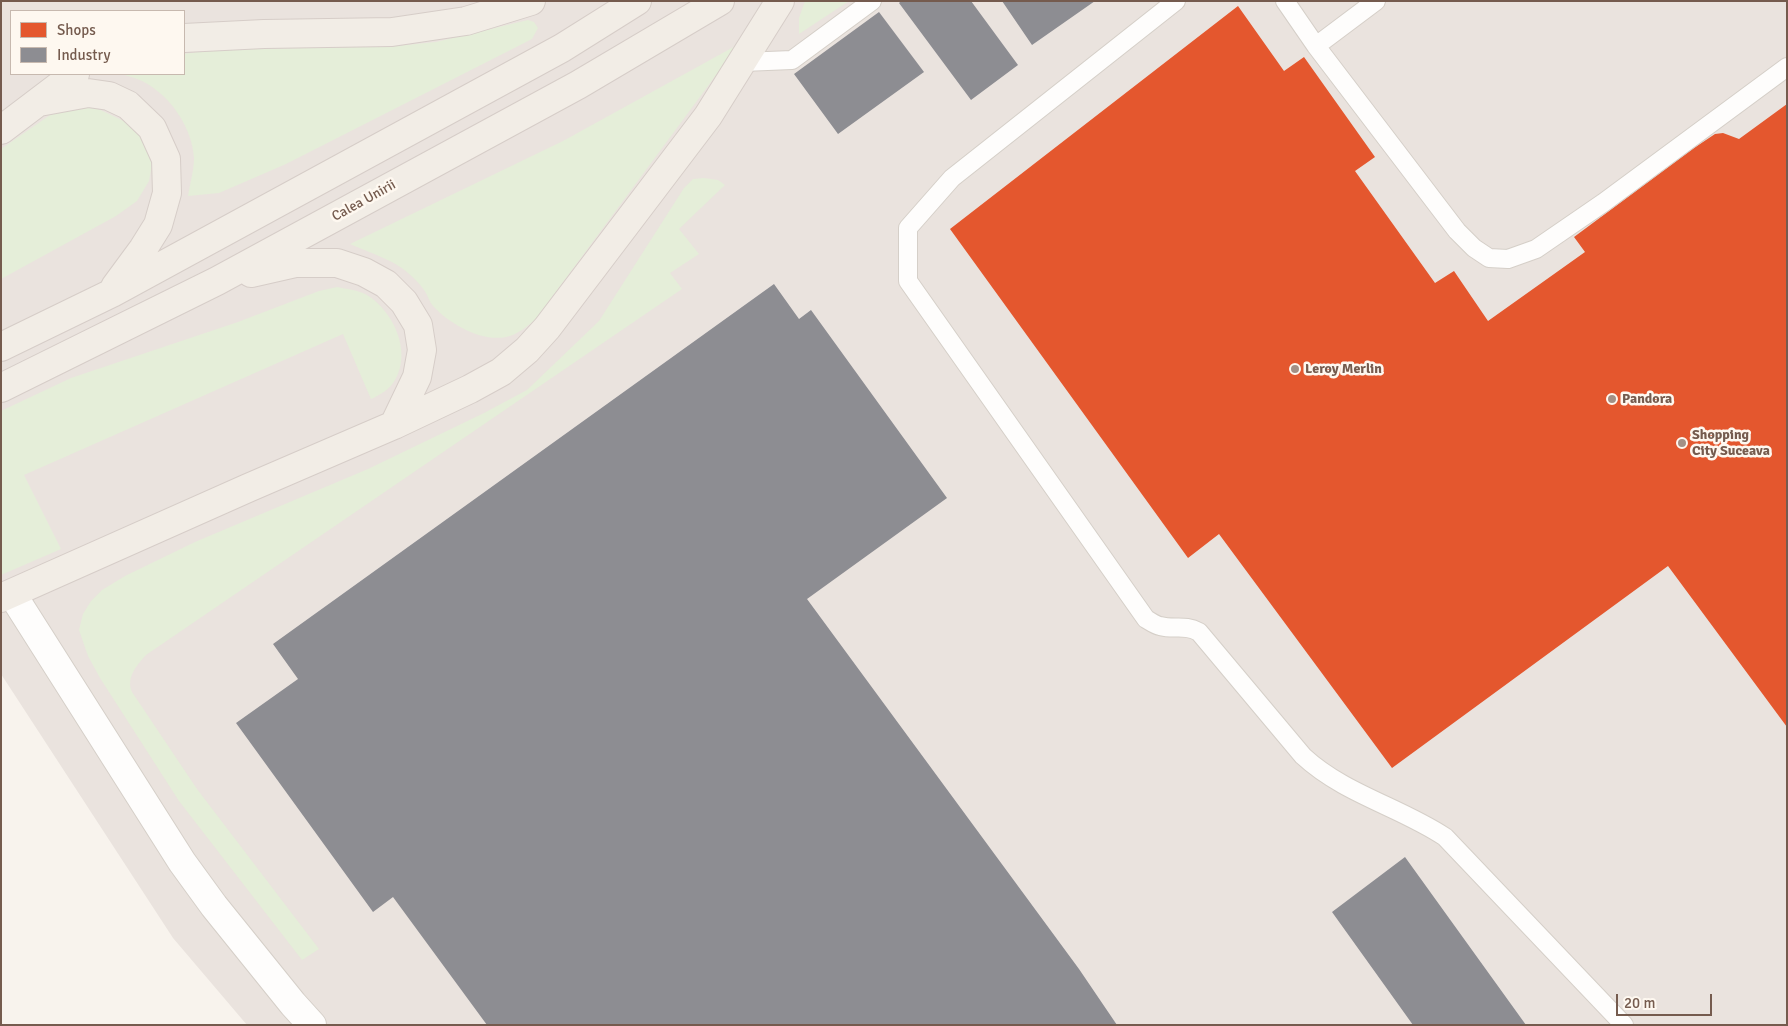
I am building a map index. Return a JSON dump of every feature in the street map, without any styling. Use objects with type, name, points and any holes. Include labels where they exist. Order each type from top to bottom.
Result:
[{"type":"main road","points":[[185,38],[264,34],[392,32],[466,21],[531,1]]},
{"type":"main road","points":[[1,347],[112,293],[562,48],[638,1]]},
{"type":"main road","name":"Calea Unirii","points":[[1,388],[217,281],[578,85],[720,1]]},
{"type":"main road","points":[[7,596],[394,425],[501,372],[528,350],[547,328],[708,116],[780,1]]},
{"type":"main road","points":[[1,130],[74,75]]},
{"type":"main road","points":[[40,102],[88,93],[109,96],[128,105],[152,128],[166,158],[167,193],[158,225],[112,293]]},
{"type":"main road","points":[[217,281],[294,263],[338,263],[364,272],[386,284],[404,302],[418,324],[422,350],[417,377],[394,425]]},
{"type":"street","points":[[7,596],[182,862],[214,906],[312,1025]]},
{"type":"lane","points":[[743,62],[792,60],[872,1]]},
{"type":"lane","points":[[1176,1],[952,178],[908,228],[908,281],[1146,619],[1158,626],[1190,627],[1199,632],[1303,756],[1312,764],[1340,783],[1409,816],[1445,837],[1624,1025]]},
{"type":"lane","points":[[1285,1],[1316,46],[1457,231],[1474,248],[1489,258],[1508,259],[1536,249],[1603,203],[1787,67]]},
{"type":"lane","points":[[1316,46],[1376,1]]},
{"type":"shaded area","points":[[1,1],[1787,1],[1787,1025],[247,1025],[173,938],[1,674]]},
{"type":"green space","points":[[805,1],[849,1],[799,34],[799,18]]},
{"type":"green space","points":[[528,20],[534,22],[538,28],[532,39],[286,164],[219,193],[188,196],[194,158],[189,135],[184,124],[178,113],[162,95],[140,80],[124,75],[185,75],[185,54],[210,50],[396,46],[436,42]]},
{"type":"green space","points":[[739,44],[535,320],[518,333],[506,337],[486,337],[457,325],[448,320],[434,307],[421,286],[402,268],[350,244],[563,141]]},
{"type":"green space","points":[[72,106],[92,106],[130,124],[143,139],[153,159],[149,181],[137,201],[116,216],[1,279],[1,149],[53,113]]},
{"type":"green space","points":[[693,179],[718,180],[725,185],[679,229],[699,254],[670,273],[682,289],[146,655],[133,672],[130,682],[132,692],[197,789],[319,949],[302,960],[179,801],[100,678],[88,656],[79,630],[83,614],[91,601],[102,590],[125,576],[195,542],[368,469],[527,390],[599,321],[684,188]]},
{"type":"green space","points":[[337,287],[367,295],[385,311],[392,321],[400,345],[401,357],[400,369],[388,389],[371,399],[343,334],[24,475],[61,549],[1,575],[1,411],[71,378],[238,322],[319,291]]},
{"type":"building: Shops","points":[[1238,6],[1284,71],[1304,57],[1375,157],[1355,171],[1435,283],[1454,271],[1488,321],[1585,252],[1574,237],[1694,148],[1715,134],[1723,133],[1739,139],[1787,104],[1787,727],[1668,566],[1392,768],[1219,534],[1188,558],[950,229]]},
{"type":"building: Shops","points":[[842,442],[897,517],[882,528],[828,452]]},
{"type":"building: Shops","points":[[800,473],[855,549],[840,559],[785,484]]},
{"type":"building: Shops","points":[[756,507],[811,582],[796,593],[741,517]]},
{"type":"building: Shops","points":[[710,539],[765,614],[750,625],[695,549]]},
{"type":"building: Shops","points":[[666,571],[721,646],[706,657],[652,581]]},
{"type":"building: Shops","points":[[622,601],[677,677],[662,687],[608,612]]},
{"type":"building: Shops","points":[[571,638],[626,713],[611,724],[556,648]]},
{"type":"building: Shops","points":[[526,672],[581,747],[566,759],[511,683]]},
{"type":"building: Shops","points":[[476,706],[531,781],[516,792],[461,716]]},
{"type":"building: Shops","points":[[422,744],[477,820],[462,831],[407,755]]},
{"type":"building: Shops","points":[[375,779],[430,854],[415,865],[360,789]]},
{"type":"building: Industry","points":[[901,1],[971,1],[1018,65],[971,100],[899,3]]},
{"type":"building: Industry","points":[[1002,1],[1095,1],[1032,45]]},
{"type":"building: Industry","points":[[879,12],[924,72],[838,134],[794,74]]},
{"type":"building: Industry","points":[[774,284],[799,319],[811,310],[947,498],[807,599],[1079,969],[1117,1025],[487,1025],[393,897],[373,912],[236,723],[298,679],[273,644]]},
{"type":"building: Industry","points":[[1405,857],[1526,1025],[1413,1025],[1332,912]]},
{"type":"place","name":"Leroy Merlin","points":[[1295,369]]},
{"type":"place","name":"Pandora","points":[[1612,399]]},
{"type":"place","name":"Shopping City Suceava","points":[[1682,443]]}]
